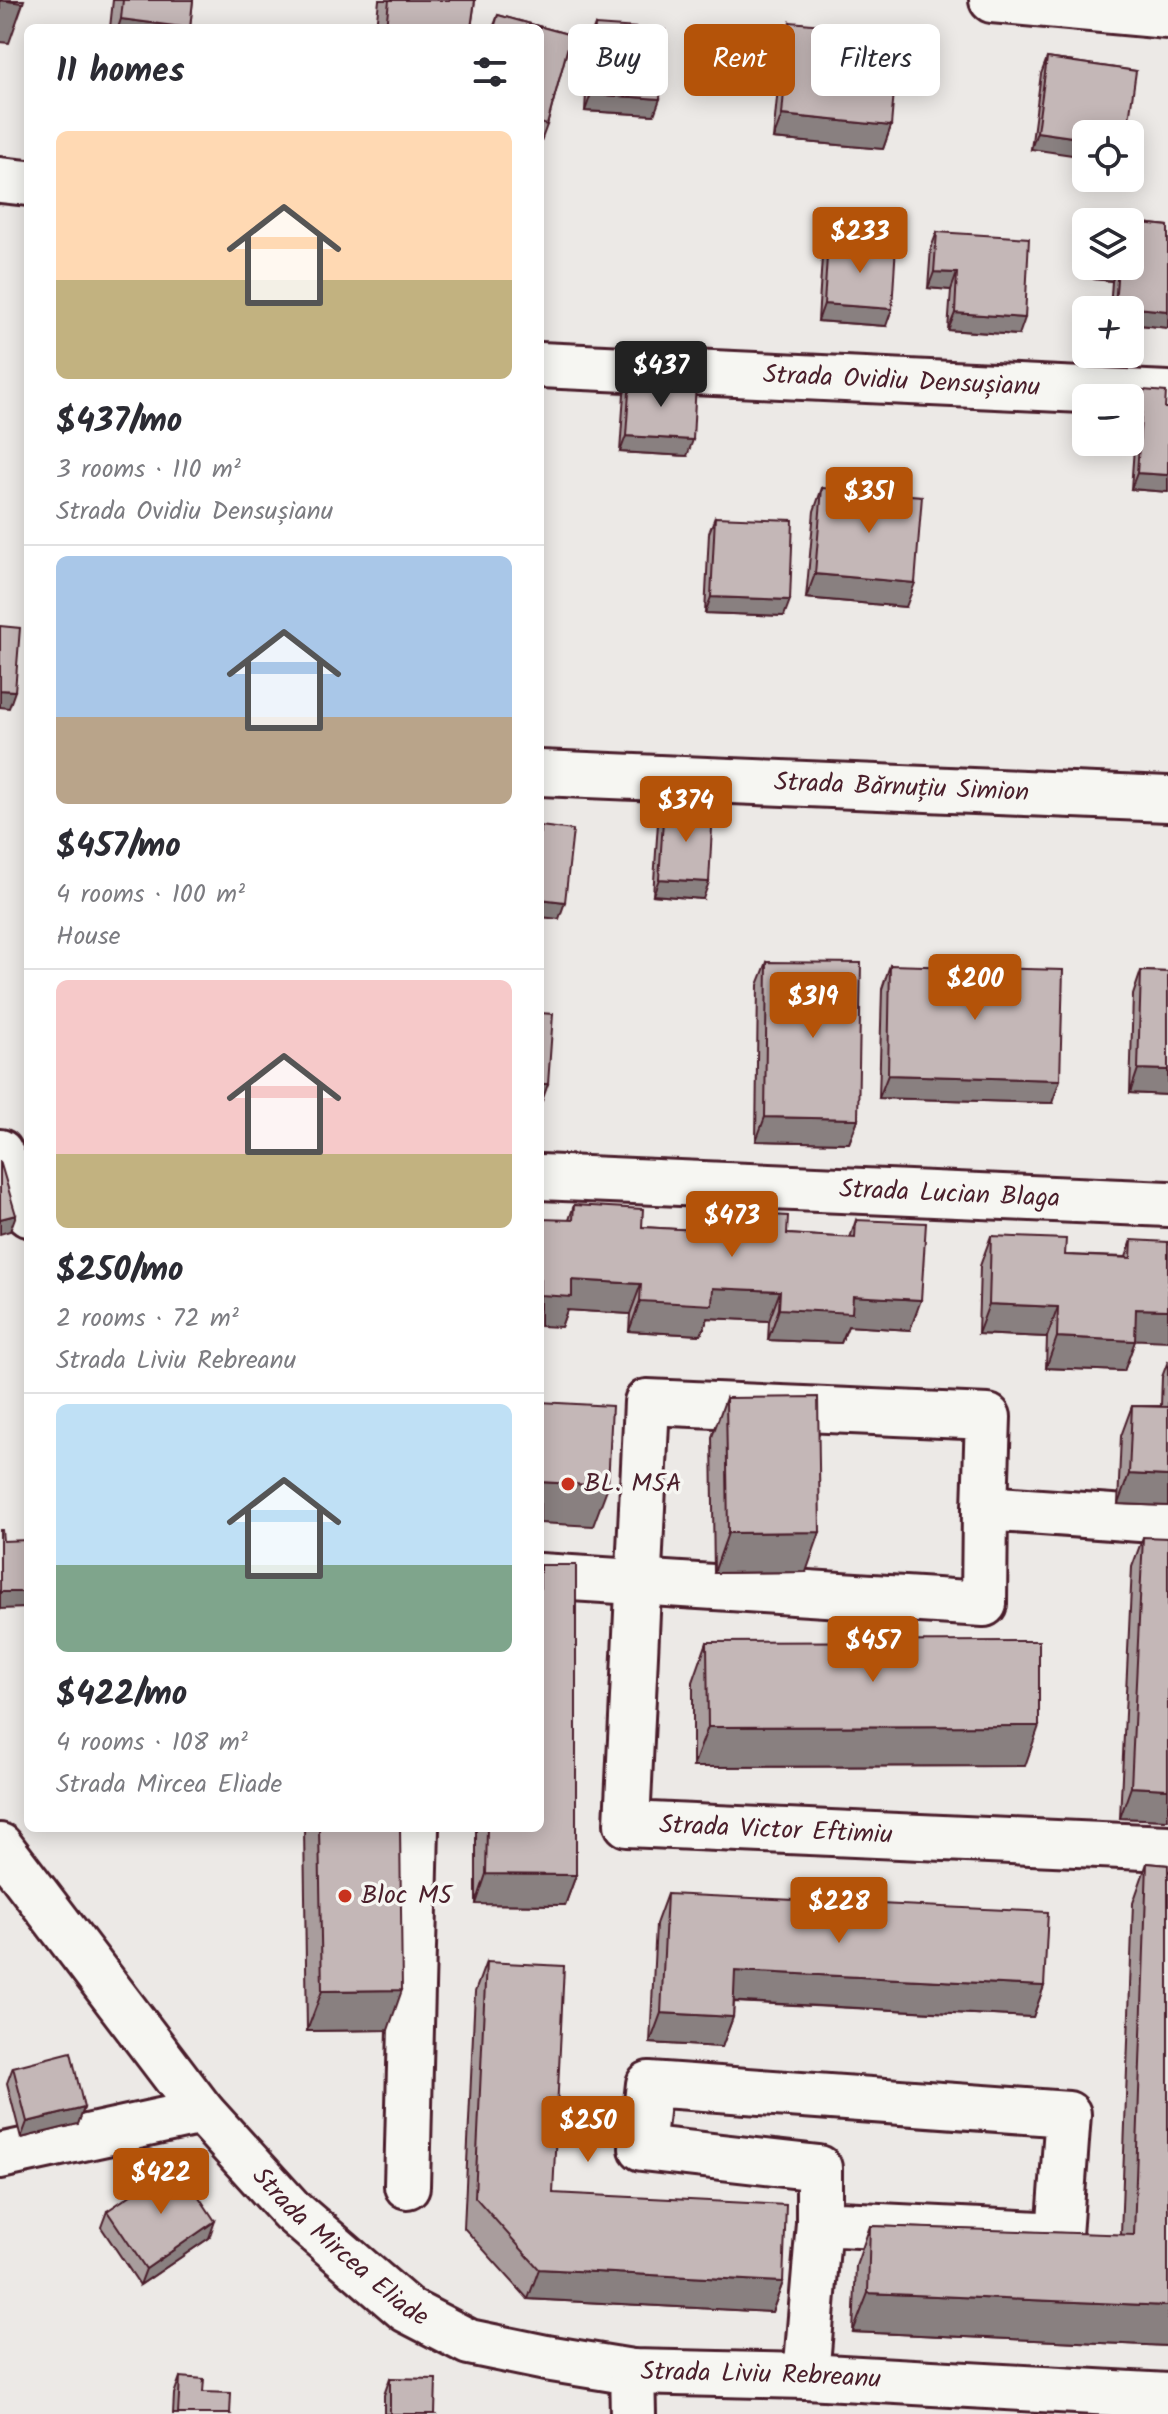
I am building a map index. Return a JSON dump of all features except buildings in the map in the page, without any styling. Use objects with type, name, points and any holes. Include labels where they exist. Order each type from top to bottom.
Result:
[{"type":"street","points":[[992,0],[1168,16]]},
{"type":"street","points":[[0,180],[24,183]]},
{"type":"street","name":"Strada Ovidiu Densușianu","points":[[544,365],[1168,394]]},
{"type":"street","name":"Strada Bărnuțiu Simion","points":[[544,773],[1168,799]]},
{"type":"street","points":[[0,1152],[24,1205]]},
{"type":"street","name":"Strada Lucian Blaga","points":[[544,1177],[1168,1204]]},
{"type":"street","points":[[544,1576],[984,1604],[988,1417],[647,1402],[640,1581]]},
{"type":"street","points":[[985,1508],[1168,1521]]},
{"type":"street","name":"Strada Victor Eftimiu","points":[[640,1581],[627,1824],[1168,1848]]},
{"type":"street","points":[[407,2186],[416,1832]]},
{"type":"street","name":"Strada Mircea Eliade","points":[[0,1846],[202,2112],[291,2210],[407,2310],[469,2342],[546,2358]]},
{"type":"street","points":[[806,2376],[819,2223],[819,2168],[642,2148],[649,2084],[1068,2114],[1059,2235],[819,2223]]},
{"type":"street","points":[[0,2156],[202,2112]]},
{"type":"street","name":"Strada Liviu Rebreanu","points":[[546,2358],[632,2393],[806,2376],[1168,2396]]},
{"type":"place","name":"BL. M5A","points":[[568,1484]]},
{"type":"place","name":"Bloc M5","points":[[345,1896]]}]
